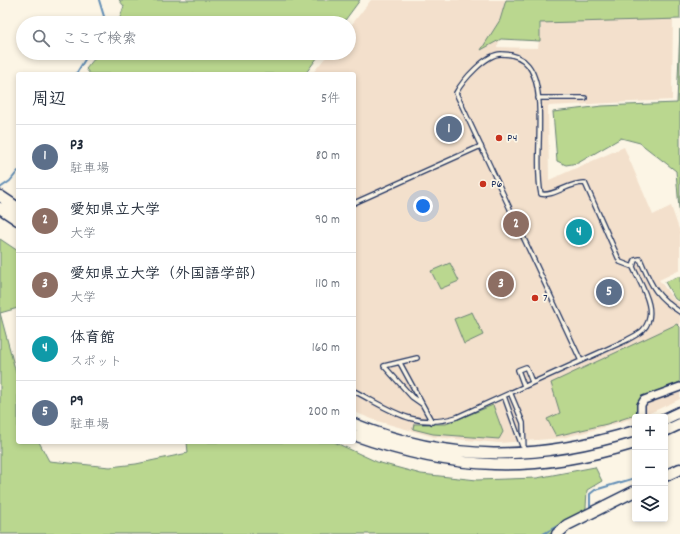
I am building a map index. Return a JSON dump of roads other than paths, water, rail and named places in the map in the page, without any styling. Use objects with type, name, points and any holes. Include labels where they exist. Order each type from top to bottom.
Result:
[{"type":"main road","points":[[1,200],[16,207]]},
{"type":"main road","points":[[1,200],[16,218]]},
{"type":"main road","points":[[668,418],[680,412]]},
{"type":"main road","points":[[668,430],[680,424]]},
{"type":"main road","points":[[356,425],[382,436],[426,447],[488,454],[524,453],[574,448],[632,432]]},
{"type":"main road","points":[[356,437],[381,445],[426,456],[475,464],[528,465],[601,453],[632,444]]},
{"type":"main road","points":[[668,474],[680,469]]},
{"type":"main road","points":[[557,534],[567,525],[632,492]]},
{"type":"street","points":[[641,413],[641,405],[644,400],[680,386]]},
{"type":"lane","points":[[356,392],[406,418],[432,422],[444,421],[457,417],[532,382],[581,361],[627,340],[643,329],[649,316],[650,305],[632,266],[620,262],[584,183],[578,183],[547,196],[541,194],[539,185],[540,150],[538,98],[529,66],[522,60],[508,54],[497,54],[487,58],[456,92],[581,361]]},
{"type":"lane","points":[[538,98],[585,98]]},
{"type":"lane","points":[[356,202],[481,146]]},
{"type":"lane","points":[[632,266],[635,260],[640,259],[652,286],[663,301],[680,312]]},
{"type":"lane","points":[[418,358],[384,366],[412,397],[422,404]]},
{"type":"lane","points":[[400,362],[432,422]]},
{"type":"lane","points":[[524,386],[518,370],[522,368],[526,367],[532,382]]},
{"type":"lane","points":[[510,392],[523,423],[524,453]]},
{"type":"lane","points":[[504,396],[518,430],[528,465]]},
{"type":"waterway","points":[[99,0],[104,16]]},
{"type":"waterway","points":[[77,72],[85,60]]},
{"type":"waterway","points":[[0,188],[10,181],[16,174]]},
{"type":"waterway","points":[[588,510],[590,509],[590,494],[595,490],[632,479]]},
{"type":"waterway","points":[[543,534],[559,525]]},
{"type":"place","name":"P3","points":[[449,129]]},
{"type":"place","name":"P4","points":[[499,138]]},
{"type":"place","name":"P6","points":[[483,184]]},
{"type":"place","name":"愛知県立大学","points":[[516,224]]},
{"type":"place","name":"体育館","points":[[579,232]]},
{"type":"place","name":"愛知県立大学（外国語学部）","points":[[501,284]]},
{"type":"place","name":"P9","points":[[609,292]]},
{"type":"place","name":"7","points":[[535,298]]}]
